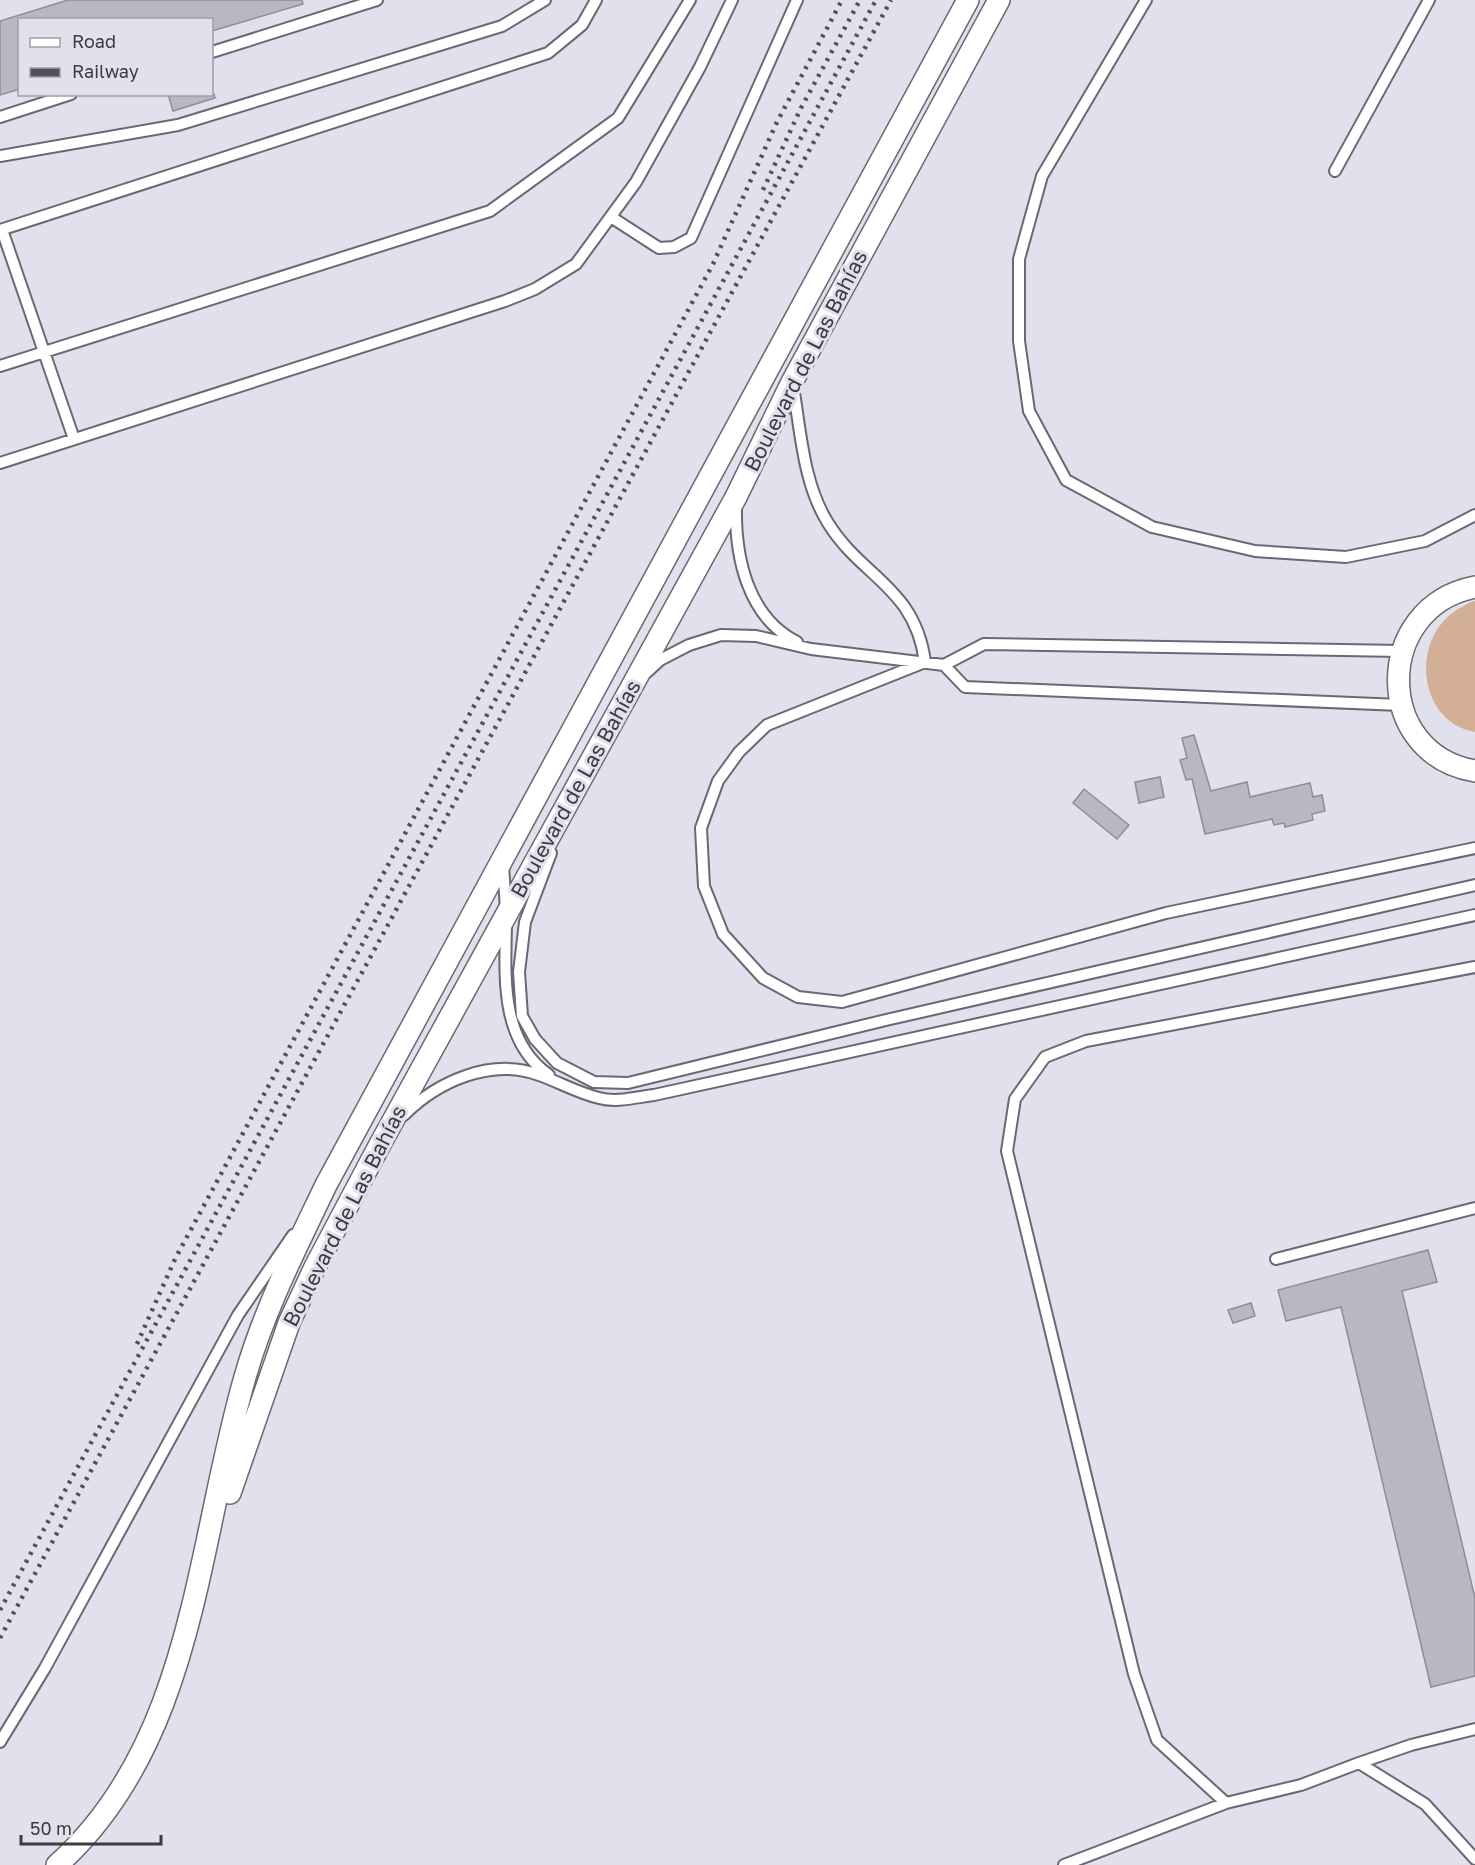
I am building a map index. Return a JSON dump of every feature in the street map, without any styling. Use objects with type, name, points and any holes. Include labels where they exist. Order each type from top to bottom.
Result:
[{"type":"street","name":"Boulevard de Las Bahías","points":[[57,1865],[78,1846],[112,1803],[141,1756],[177,1660],[195,1595],[245,1378],[266,1315],[326,1185],[968,0]]},
{"type":"street","name":"Boulevard de Las Bahías","points":[[195,1595],[289,1323],[315,1267],[378,1148],[736,497],[792,382],[999,0]]},
{"type":"street","points":[[1475,587],[1459,590],[1433,604],[1413,625],[1401,651],[1400,705],[1413,732],[1434,754],[1461,768],[1475,771]]},
{"type":"lane","points":[[213,52],[377,0]]},
{"type":"lane","points":[[0,156],[178,125],[502,26],[545,0]]},
{"type":"lane","points":[[74,439],[1,230],[548,53],[582,25],[597,0]]},
{"type":"lane","points":[[0,366],[490,211],[618,118],[690,0]]},
{"type":"lane","points":[[0,463],[535,289],[576,264],[636,182],[700,67],[732,0]]},
{"type":"lane","points":[[611,217],[659,248],[674,247],[691,238],[797,0]]},
{"type":"lane","points":[[1146,0],[1042,177],[1019,259],[1019,341],[1029,411],[1066,480],[1152,527],[1255,550],[1346,557],[1425,541],[1475,515]]},
{"type":"lane","points":[[1335,171],[1429,0]]},
{"type":"lane","points":[[0,117],[65,96]]},
{"type":"lane","points":[[792,382],[810,484],[828,523],[868,568],[895,592],[914,620],[922,640],[925,662]]},
{"type":"lane","points":[[736,497],[735,538],[752,595],[767,621],[787,637],[811,648]]},
{"type":"lane","points":[[632,687],[660,660],[689,645],[721,635],[756,636],[811,648],[944,665],[984,644],[1401,651]]},
{"type":"lane","points":[[925,662],[767,725],[739,752],[718,781],[701,828],[704,886],[723,934],[763,978],[798,997],[842,1002],[1166,913],[1475,848]]},
{"type":"lane","points":[[944,665],[965,687],[1400,705]]},
{"type":"lane","points":[[602,741],[538,881],[525,922],[519,972],[522,1016],[535,1040],[557,1063],[594,1082],[654,1095]]},
{"type":"lane","points":[[503,861],[506,975],[512,1022],[522,1046],[534,1060],[568,1088]]},
{"type":"lane","points":[[594,1082],[628,1083],[662,1076],[886,1020],[1475,885]]},
{"type":"lane","points":[[378,1148],[421,1098],[437,1087],[457,1078],[497,1070],[521,1071],[537,1074],[600,1099],[654,1095],[1475,915]]},
{"type":"lane","points":[[1226,1803],[1157,1740],[1134,1674],[1007,1151],[1015,1099],[1045,1057],[1086,1041],[1475,967]]},
{"type":"lane","points":[[0,1742],[45,1668],[238,1315],[326,1185]]},
{"type":"lane","points":[[1276,1259],[1475,1208]]},
{"type":"lane","points":[[1064,1865],[1226,1803],[1301,1785],[1411,1745],[1475,1729]]},
{"type":"lane","points":[[1359,1763],[1425,1804],[1475,1859]]},
{"type":"shaded area","points":[[1475,601],[1475,732],[1456,725],[1441,713],[1432,697],[1427,678],[1427,658],[1432,639],[1442,622],[1458,609]]},
{"type":"building","points":[[68,0],[302,0],[303,4],[213,31],[213,18],[18,18],[18,90],[0,95],[0,21]]},
{"type":"building","points":[[214,94],[215,98],[173,111],[169,96],[213,96]]},
{"type":"building","points":[[1194,735],[1211,791],[1247,782],[1250,797],[1310,783],[1313,797],[1322,795],[1325,811],[1312,814],[1313,820],[1285,827],[1284,823],[1274,825],[1272,819],[1205,834],[1192,779],[1186,780],[1180,760],[1187,758],[1182,738]]},
{"type":"building","points":[[1160,777],[1164,797],[1139,803],[1135,782]]},
{"type":"building","points":[[1084,789],[1129,825],[1117,839],[1073,803]]},
{"type":"building","points":[[1428,1250],[1437,1282],[1402,1291],[1475,1598],[1475,1676],[1431,1687],[1341,1307],[1286,1321],[1278,1290]]},
{"type":"building","points":[[1251,1303],[1255,1316],[1233,1323],[1228,1310]]},
{"type":"railway","points":[[137,1344],[175,1259],[713,264],[777,122],[842,0]]},
{"type":"railway","points":[[763,190],[801,108],[860,0]]},
{"type":"railway","points":[[0,1610],[876,0]]},
{"type":"railway","points":[[0,1638],[891,0]]}]
